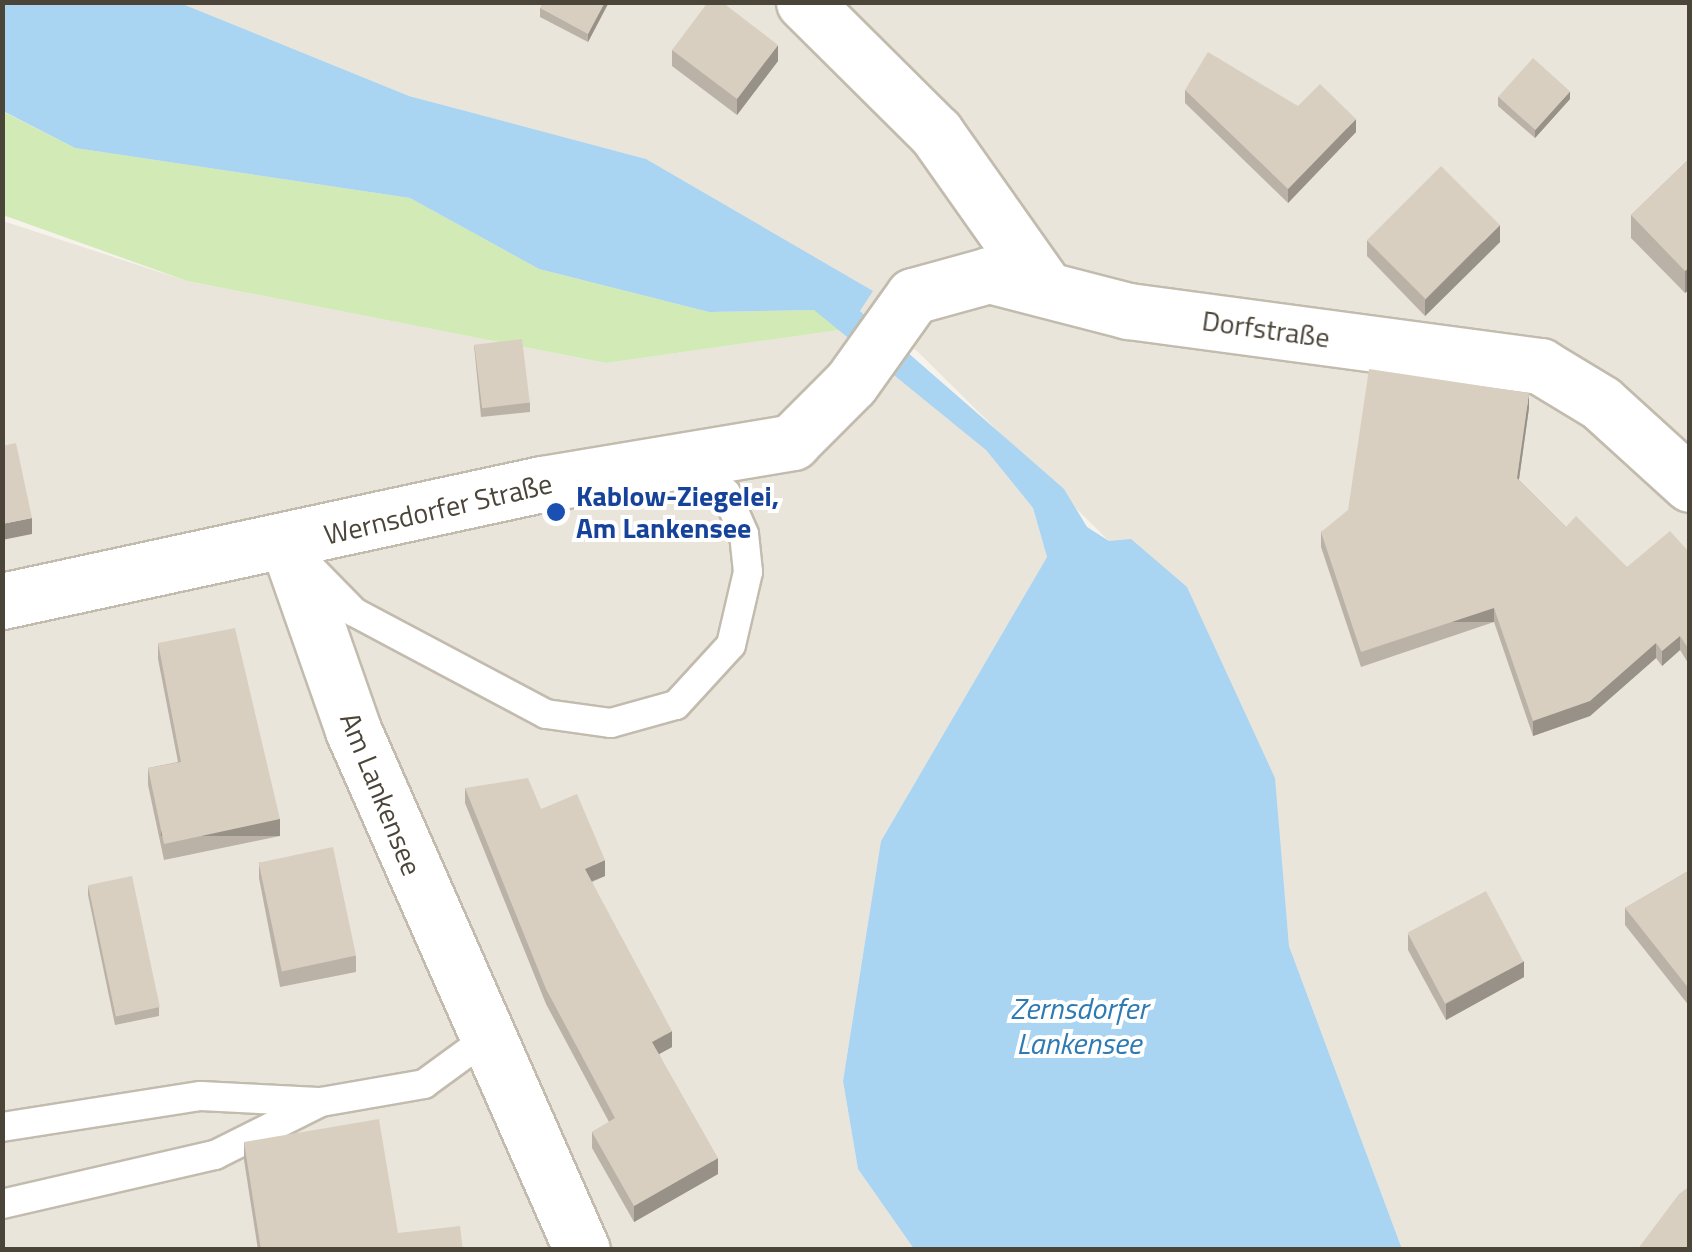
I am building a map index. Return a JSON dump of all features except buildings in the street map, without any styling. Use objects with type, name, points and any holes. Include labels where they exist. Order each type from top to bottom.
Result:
[{"type":"street","points":[[804,2],[936,133],[1042,283]]},
{"type":"street","name":"Dorfstraße","points":[[850,383],[913,296],[990,276],[1042,283],[1128,311],[1540,366],[1600,402],[1690,484]]},
{"type":"street","name":"Wernsdorfer Straße","points":[[2,602],[288,544],[596,473],[690,466],[792,442],[850,383]]},
{"type":"street","name":"Am Lankensee","points":[[288,544],[354,730],[582,1250]]},
{"type":"lane","points":[[288,544],[354,612],[546,714],[611,723],[676,705],[731,645],[748,572],[744,534],[726,493],[690,466]]},
{"type":"lane","points":[[2,1127],[202,1096],[321,1102],[424,1084],[487,1038]]},
{"type":"lane","points":[[2,1204],[215,1155],[321,1102]]},
{"type":"shaded area","points":[[180,3],[1689,3],[1689,1249],[1402,1249],[1289,946],[1274,778],[1109,541],[917,351],[860,311],[872,291],[646,159],[409,96]]},
{"type":"shaded area","points":[[3,221],[187,281],[606,363],[846,329],[986,450],[1033,508],[1047,557],[881,841],[843,1081],[858,1169],[914,1249],[3,1250]]},
{"type":"green space","points":[[2,111],[75,148],[410,198],[539,269],[709,312],[814,310],[846,329],[606,363],[187,281],[3,215]]},
{"type":"water","name":"Zernsdorfer Lankensee","points":[[2,3],[180,3],[409,96],[646,159],[873,291],[860,311],[1064,489],[1087,527],[1109,541],[1131,539],[1187,587],[1275,778],[1289,946],[1402,1249],[914,1249],[858,1169],[843,1081],[881,841],[1047,557],[1033,508],[986,450],[814,310],[709,312],[539,269],[410,198],[75,148],[3,111]]},
{"type":"place","name":"Kablow-Ziegelei, Am Lankensee","points":[[556,512]]}]
